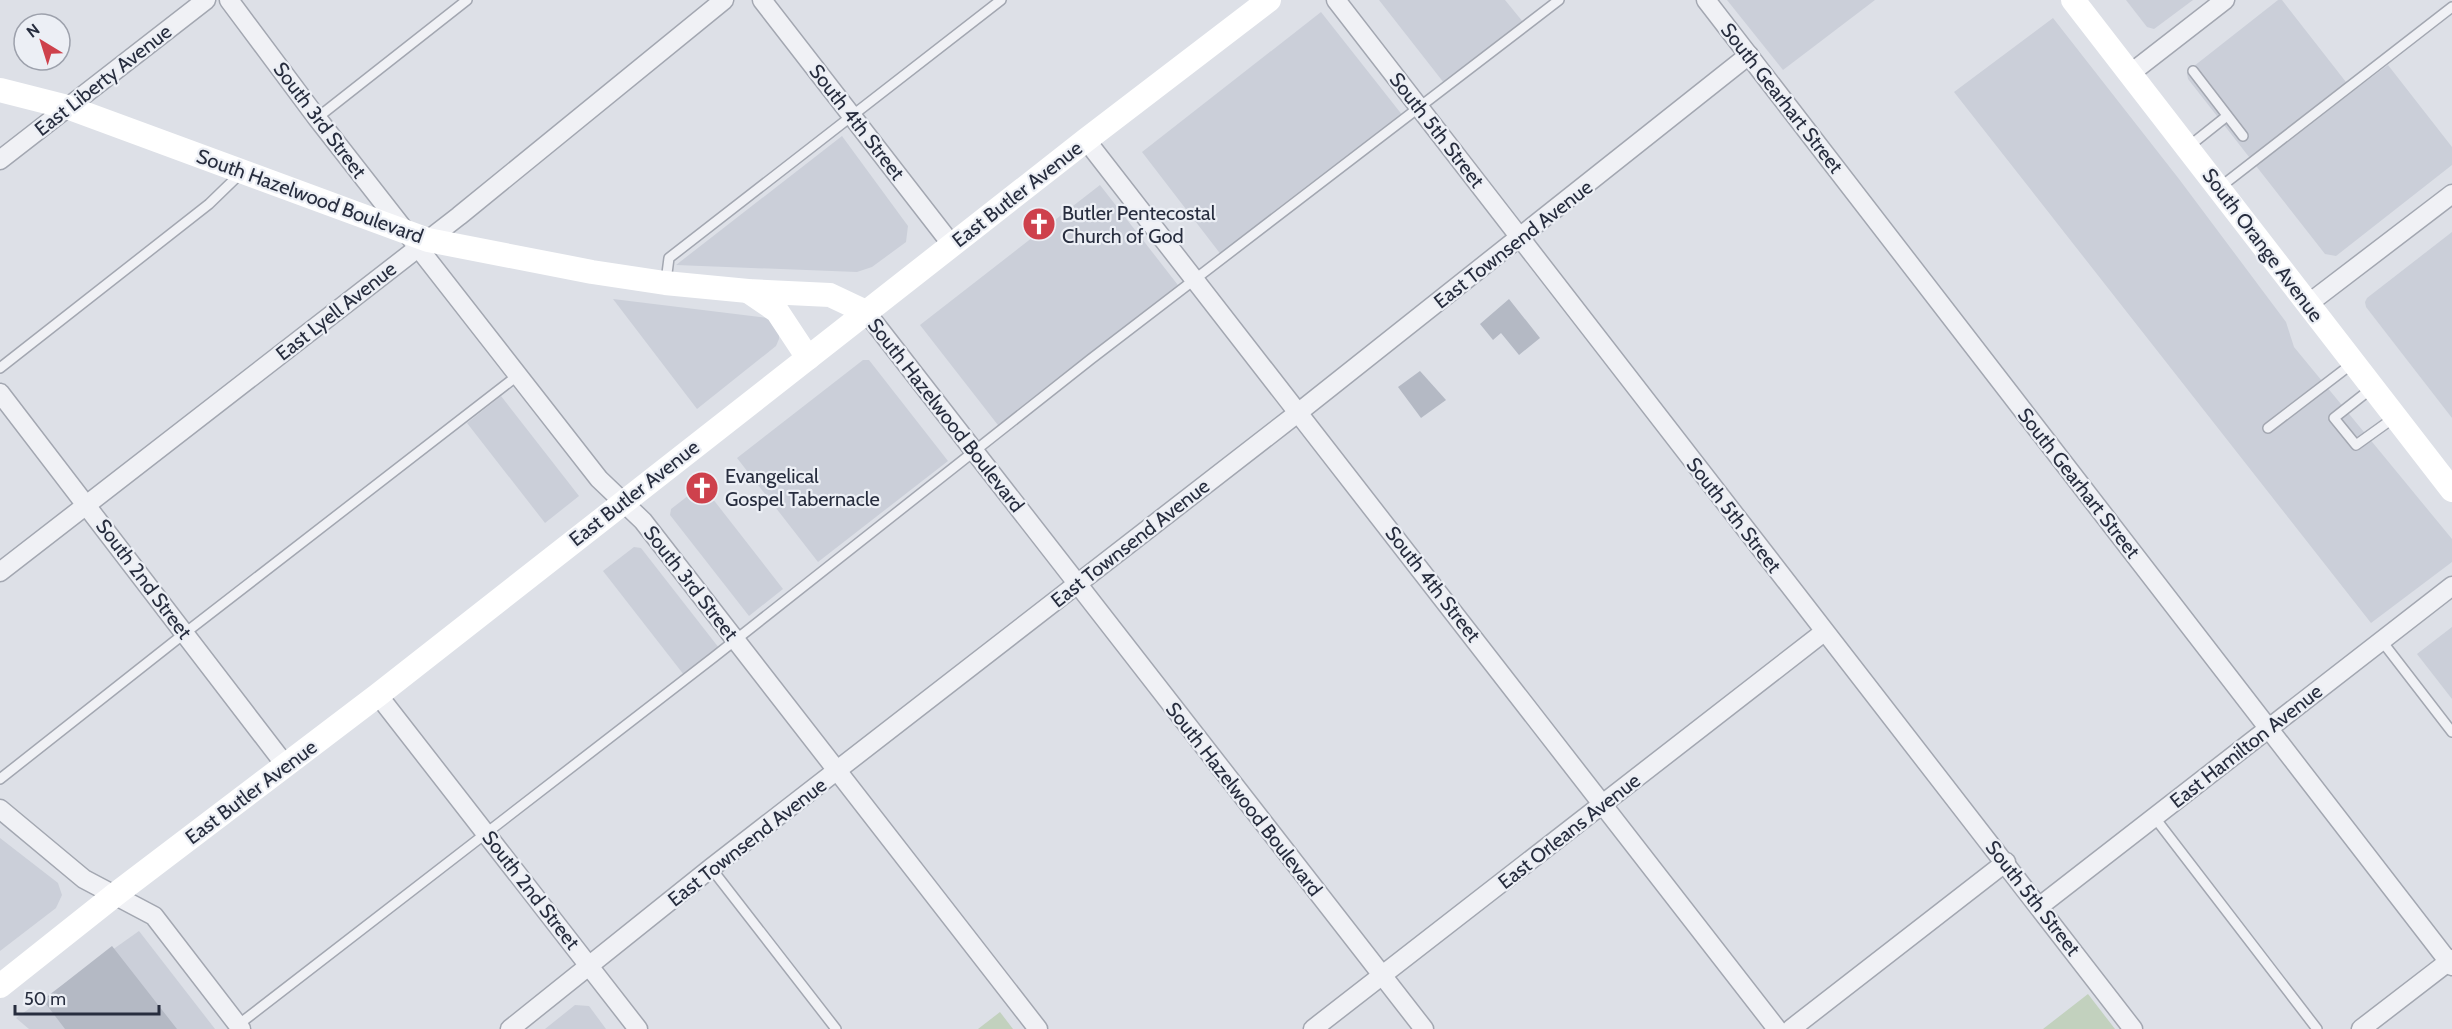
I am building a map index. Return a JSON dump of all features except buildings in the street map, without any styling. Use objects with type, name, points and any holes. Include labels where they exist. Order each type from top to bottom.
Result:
[{"type":"street","name":"East Liberty Avenue","points":[[0,160],[206,0]]},
{"type":"street","name":"South 3rd Street","points":[[229,0],[317,118],[418,240],[517,376],[598,479],[643,521],[1038,1029]]},
{"type":"street","name":"East Lyell Avenue","points":[[0,572],[724,0]]},
{"type":"street","name":"South 4th Street","points":[[762,0],[952,244]]},
{"type":"street","name":"East Butler Avenue","points":[[0,986],[116,894],[378,695],[952,244],[1269,0]]},
{"type":"street","name":"South 5th Street","points":[[1336,0],[1824,632],[2006,862],[2133,1029]]},
{"type":"street","name":"South Gearhart Street","points":[[1706,0],[2451,962]]},
{"type":"street","name":"South Orange Avenue","points":[[2073,0],[2452,490]]},
{"type":"street","points":[[2131,73],[2225,0]]},
{"type":"street","name":"East Townsend Avenue","points":[[510,1029],[711,868],[1521,238],[1749,55]]},
{"type":"street","name":"South Hazelwood Boulevard","points":[[0,90],[67,107],[418,240],[665,283],[748,291],[831,295],[867,312],[1424,1029]]},
{"type":"street","name":"South 4th Street","points":[[1086,140],[1777,1029]]},
{"type":"street","points":[[2308,304],[2452,194]]},
{"type":"street","points":[[748,291],[777,310],[808,358]]},
{"type":"street","name":"South 2nd Street","points":[[0,393],[286,766]]},
{"type":"street","name":"East Hamilton Avenue","points":[[2040,906],[2452,586]]},
{"type":"street","name":"East Orleans Avenue","points":[[1313,1029],[1824,632]]},
{"type":"street","name":"South 2nd Street","points":[[378,695],[638,1029]]},
{"type":"street","points":[[0,809],[84,879],[154,916],[240,1027]]},
{"type":"street","points":[[1791,1029],[2006,862]]},
{"type":"street","points":[[2361,1029],[2451,962]]},
{"type":"lane","points":[[317,118],[467,0]]},
{"type":"lane","points":[[665,283],[669,258],[1001,0]]},
{"type":"lane","points":[[240,1027],[1083,365],[1197,280],[1559,0]]},
{"type":"lane","points":[[2219,188],[2452,7]]},
{"type":"lane","points":[[2193,70],[2243,136]]},
{"type":"lane","points":[[2188,147],[2227,116]]},
{"type":"lane","points":[[0,368],[209,204],[242,172]]},
{"type":"lane","points":[[2268,428],[2353,363]]},
{"type":"lane","points":[[0,779],[517,376]]},
{"type":"lane","points":[[2372,388],[2334,418],[2356,446],[2396,417]]},
{"type":"lane","points":[[2380,640],[2452,732]]},
{"type":"lane","points":[[2155,818],[2317,1029]]},
{"type":"lane","points":[[711,868],[836,1029]]},
{"type":"shaded area","points":[[1379,0],[1505,0],[1523,22],[1444,83]]},
{"type":"shaded area","points":[[1727,0],[1875,0],[1783,70]]},
{"type":"shaded area","points":[[2126,0],[2193,0],[2154,29],[2147,27]]},
{"type":"shaded area","points":[[2278,0],[2282,0],[2353,91],[2388,65],[2452,147],[2452,165],[2336,256],[2325,254],[2188,79],[2189,70]]},
{"type":"shaded area","points":[[1321,12],[1403,116],[1222,256],[1142,152]]},
{"type":"shaded area","points":[[2053,18],[2179,179],[2286,322],[2294,347],[2452,539],[2452,562],[2371,623],[1954,92]]},
{"type":"shaded area","points":[[842,136],[908,226],[906,242],[872,267],[857,272],[676,265]]},
{"type":"shaded area","points":[[1100,185],[1181,289],[1001,429],[920,325]]},
{"type":"shaded area","points":[[2452,232],[2452,418],[2366,307],[2365,302],[2367,298]]},
{"type":"shaded area","points":[[613,299],[768,318],[779,331],[779,339],[776,346],[697,409]]},
{"type":"shaded area","points":[[863,360],[869,360],[948,461],[818,562],[737,458]]},
{"type":"shaded area","points":[[501,396],[579,496],[545,523],[467,423]]},
{"type":"shaded area","points":[[702,485],[783,589],[749,616],[670,515],[671,509]]},
{"type":"shaded area","points":[[634,547],[641,548],[719,648],[684,675],[603,571]]},
{"type":"shaded area","points":[[2452,627],[2452,699],[2417,654]]},
{"type":"shaded area","points":[[0,838],[58,883],[62,895],[56,908],[0,951]]},
{"type":"shaded area","points":[[139,931],[215,1029],[29,1029],[16,1018]]},
{"type":"shaded area","points":[[575,1005],[589,1006],[606,1029],[545,1029]]},
{"type":"green space","points":[[2088,994],[2115,1029],[2043,1029]]},
{"type":"green space","points":[[1000,1012],[1013,1029],[978,1029]]},
{"type":"place","name":"Butler Pentecostal Church of God","points":[[1039,224]]},
{"type":"place","name":"Evangelical Gospel Tabernacle","points":[[702,488]]}]
